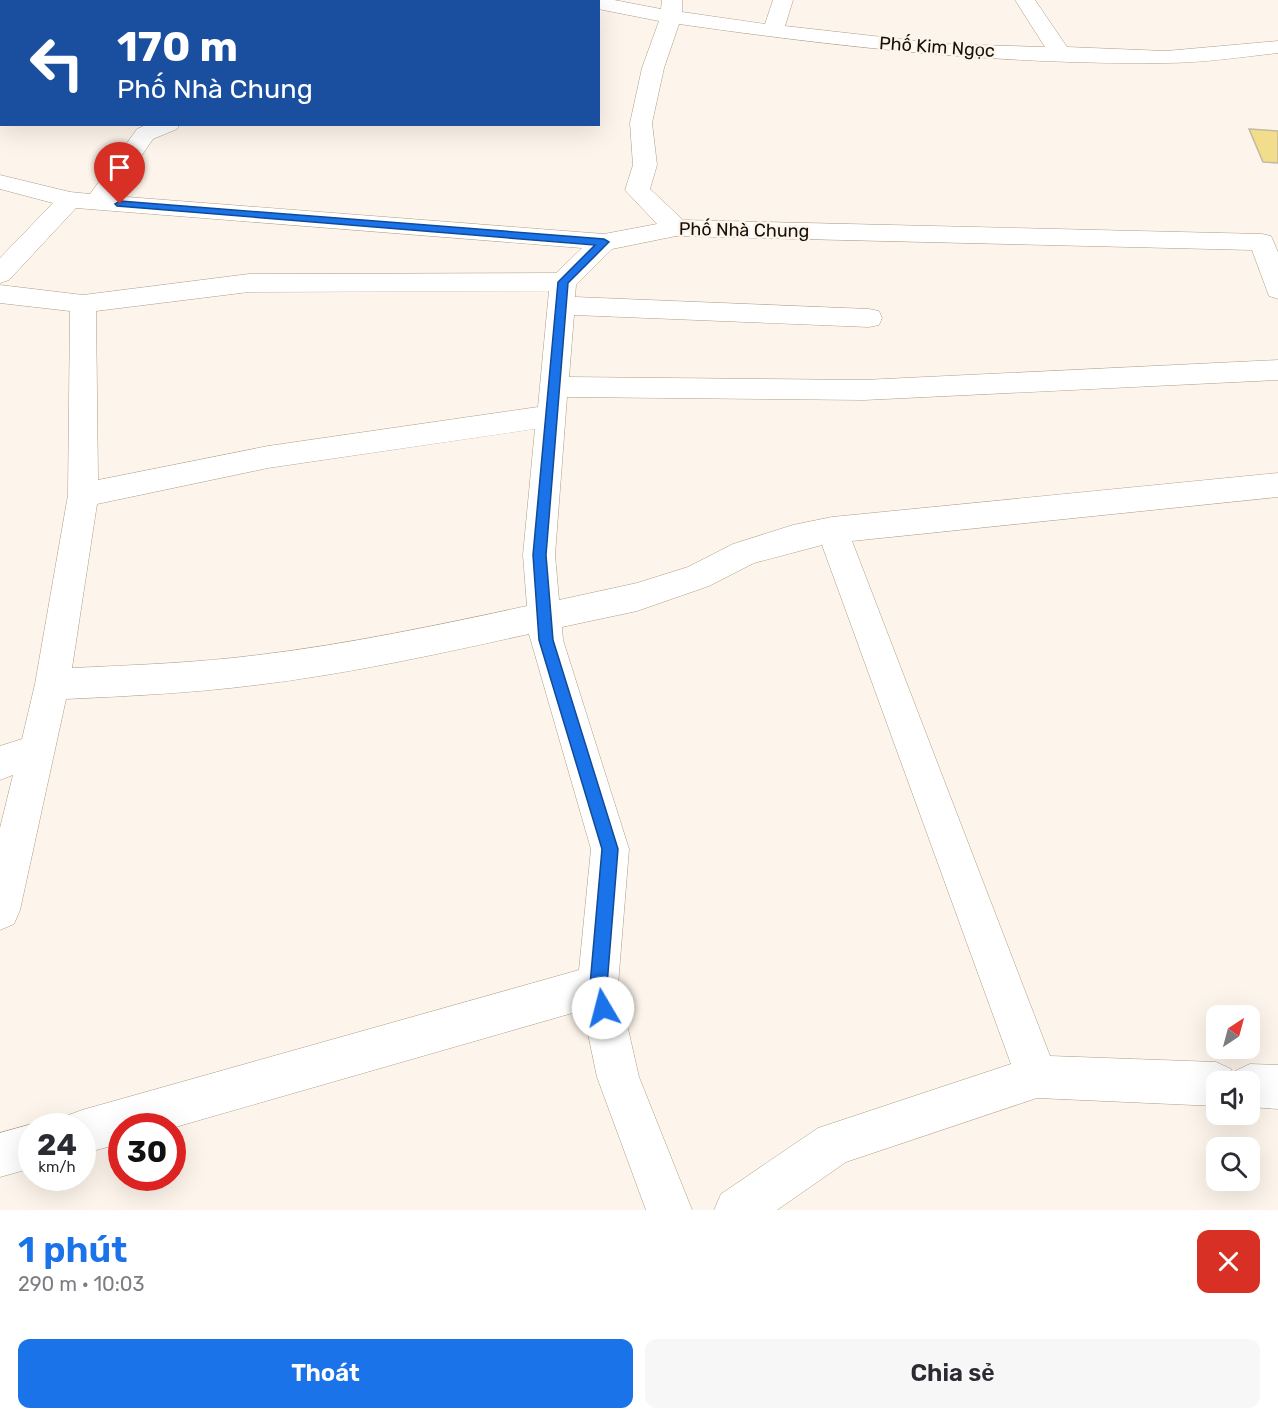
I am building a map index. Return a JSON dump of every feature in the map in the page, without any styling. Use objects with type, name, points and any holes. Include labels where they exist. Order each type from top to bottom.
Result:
[{"type":"street","points":[[773,31],[783,0]]},
{"type":"street","points":[[1025,0],[1061,55]]},
{"type":"street","name":"Phố Kim Ngọc","points":[[600,3],[671,8],[773,31],[944,50],[1166,57],[1278,46]]},
{"type":"street","points":[[671,8],[653,68],[641,123],[645,165],[637,190],[676,228]]},
{"type":"street","points":[[98,202],[145,134],[164,126]]},
{"type":"street","name":"Phố Nhà Chung","points":[[0,182],[70,200],[604,242],[676,228],[1262,242],[1278,290]]},
{"type":"street","points":[[0,274],[70,200]]},
{"type":"street","points":[[604,242],[562,294],[539,555],[546,640],[610,849],[598,985],[618,1077],[669,1210]]},
{"type":"street","points":[[0,294],[83,304],[249,283],[562,294],[869,318]]},
{"type":"street","points":[[0,910],[52,684],[82,495],[83,304]]},
{"type":"street","points":[[82,495],[553,402],[1278,370]]},
{"type":"street","points":[[52,684],[184,678],[259,670],[384,651],[638,597],[670,587],[744,553],[793,538],[832,530],[1278,485]]},
{"type":"street","points":[[832,530],[1037,1077]]},
{"type":"street","points":[[0,763],[36,750]]},
{"type":"street","points":[[96,1128],[598,985]]},
{"type":"street","points":[[737,1210],[834,1144],[1037,1077],[1206,1084]]},
{"type":"street","points":[[1260,1086],[1278,1087]]},
{"type":"street","points":[[0,1155],[18,1150]]},
{"type":"building","points":[[1249,129],[1278,131],[1278,163],[1263,162]]},
{"type":"route","points":[[120,204],[604,242],[563,282],[539,555],[546,640],[610,849],[598,985],[603,1008]]}]
